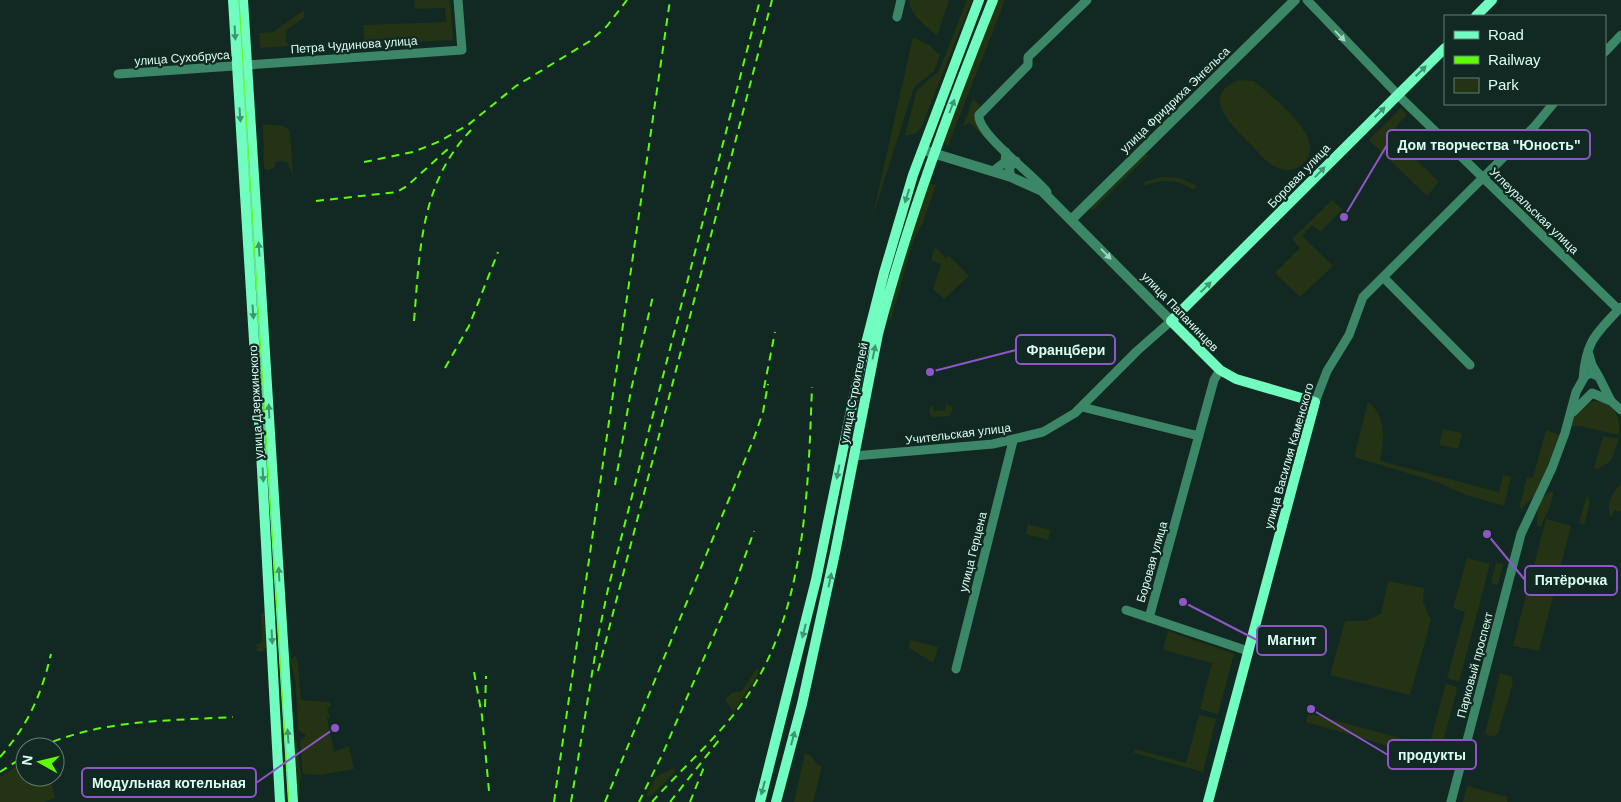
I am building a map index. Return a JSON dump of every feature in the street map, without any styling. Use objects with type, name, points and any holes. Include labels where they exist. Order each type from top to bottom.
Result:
[{"type":"main road","name":"улица Дзержинского","points":[[233,0],[280,802]]},
{"type":"main road","name":"улица Дзержинского","points":[[243,0],[292,802]]},
{"type":"main road","name":"улица Строителей","points":[[760,802],[816,580],[868,333],[895,232],[923,150],[979,0]]},
{"type":"main road","name":"улица Строителей","points":[[776,802],[814,650],[878,334],[890,285],[934,152],[993,0]]},
{"type":"main road","points":[[1477,15],[1492,0]]},
{"type":"main road","name":"Боровая улица","points":[[1171,321],[1444,49]]},
{"type":"main road","name":"улица Папанинцев","points":[[1171,321],[1220,370],[1236,378],[1315,402]]},
{"type":"main road","name":"улица Василия Каменского","points":[[1208,802],[1315,402]]},
{"type":"street","name":"Петра Чудинова улица","points":[[247,66],[462,50],[458,0]]},
{"type":"street","points":[[897,17],[901,0]]},
{"type":"street","name":"улица Папанинцев","points":[[1087,0],[1028,57],[1028,65],[985,108],[978,120],[980,126],[990,138],[1016,161],[1171,321]]},
{"type":"street","name":"улица Фридриха Энгельса","points":[[1072,219],[1295,0]]},
{"type":"street","name":"Углеуральская улица","points":[[1307,0],[1397,94],[1482,178],[1620,309]]},
{"type":"street","points":[[1606,51],[1621,35]]},
{"type":"street","name":"улица Сухобруса","points":[[118,74],[247,66]]},
{"type":"street","name":"улица Василия Каменского","points":[[1315,402],[1327,371],[1349,335],[1363,297],[1534,126],[1552,105]]},
{"type":"street","name":"улица Папанинцев","points":[[923,150],[1011,177],[1035,186],[1052,198]]},
{"type":"street","points":[[992,171],[1005,162],[1006,152]]},
{"type":"street","points":[[1011,177],[1009,168],[1016,161]]},
{"type":"street","points":[[1383,278],[1470,365]]},
{"type":"street","points":[[1611,401],[1592,365],[1588,348],[1594,336],[1620,309]]},
{"type":"street","name":"Учительская улица","points":[[854,456],[1013,441],[1043,432],[1082,407],[1137,351],[1171,321]]},
{"type":"street","name":"Парковый проспект","points":[[1451,802],[1521,534],[1552,468],[1570,416],[1576,392],[1582,380],[1588,348]]},
{"type":"street","name":"Боровая улица","points":[[1149,618],[1214,380],[1220,370]]},
{"type":"street","points":[[1600,378],[1591,373],[1582,380],[1585,391],[1611,401],[1621,410]]},
{"type":"street","points":[[1570,416],[1592,393],[1600,389],[1600,378]]},
{"type":"street","points":[[1082,407],[1199,436]]},
{"type":"street","name":"улица Герцена","points":[[956,669],[1013,441]]},
{"type":"street","points":[[1126,610],[1248,651]]},
{"type":"green space","points":[[414,0],[450,0],[453,40],[365,45],[363,25],[446,22],[445,8],[415,9]]},
{"type":"green space","points":[[909,0],[949,0],[937,36],[916,16]]},
{"type":"green space","points":[[967,0],[972,0],[921,128],[915,134],[905,136],[916,93],[919,88],[939,71]]},
{"type":"green space","points":[[997,0],[1005,0],[947,148],[943,139]]},
{"type":"green space","points":[[304,10],[304,18],[286,30],[286,41],[290,46],[260,48],[259,33],[273,32]]},
{"type":"green space","points":[[913,37],[930,46],[940,55],[934,71],[914,87],[872,219]]},
{"type":"green space","points":[[1239,80],[1253,81],[1260,86],[1299,123],[1306,134],[1310,146],[1308,156],[1300,166],[1291,170],[1285,170],[1271,165],[1228,120],[1220,103],[1221,94],[1227,87]]},
{"type":"green space","points":[[973,99],[981,106],[977,113],[976,122],[985,134],[986,139],[970,123],[963,126]]},
{"type":"green space","points":[[1401,108],[1407,114],[1390,134],[1439,182],[1427,196],[1369,140]]},
{"type":"green space","points":[[263,124],[284,126],[290,131],[293,176],[287,162],[276,161],[274,168],[268,170],[264,168]]},
{"type":"green space","points":[[1144,155],[1149,155],[1092,211],[1090,208]]},
{"type":"green space","points":[[1160,177],[1180,178],[1197,186],[1194,190],[1176,182],[1164,181],[1145,186],[1144,182]]},
{"type":"green space","points":[[928,183],[936,185],[923,222],[913,242],[890,323],[898,279]]},
{"type":"green space","points":[[1332,200],[1342,210],[1320,232],[1312,225],[1302,236],[1333,266],[1300,297],[1275,273],[1300,248],[1292,239]]},
{"type":"green space","points":[[935,247],[946,258],[948,255],[969,276],[944,299],[933,289],[941,264],[931,260]]},
{"type":"green space","points":[[1053,335],[1066,350],[1065,356],[1058,362],[1052,360],[1041,349]]},
{"type":"green space","points":[[1595,401],[1612,407],[1618,417],[1619,435],[1580,426],[1571,427],[1574,417],[1582,406]]},
{"type":"green space","points":[[1368,402],[1378,414],[1383,429],[1380,461],[1499,492],[1503,475],[1511,477],[1504,506],[1466,495],[1434,481],[1354,457]]},
{"type":"green space","points":[[946,404],[953,407],[950,416],[933,417],[929,414],[930,408],[933,405],[934,411],[945,410]]},
{"type":"green space","points":[[1443,429],[1462,433],[1458,449],[1439,445]]},
{"type":"green space","points":[[1546,430],[1561,435],[1536,494],[1522,508],[1519,508],[1527,477],[1533,478]]},
{"type":"green space","points":[[1603,436],[1619,439],[1611,461],[1598,469],[1594,468]]},
{"type":"green space","points":[[1621,484],[1621,512],[1614,510],[1612,517],[1609,509],[1610,500]]},
{"type":"green space","points":[[1553,491],[1552,500],[1541,527],[1537,526],[1541,500]]},
{"type":"green space","points":[[1587,494],[1590,503],[1584,525],[1579,523]]},
{"type":"green space","points":[[1546,519],[1571,526],[1539,651],[1513,646]]},
{"type":"green space","points":[[1028,524],[1051,530],[1048,540],[1026,534]]},
{"type":"green space","points":[[1467,558],[1490,564],[1459,682],[1447,678],[1465,612],[1453,608]]},
{"type":"green space","points":[[1496,563],[1503,564],[1498,585],[1491,583]]},
{"type":"green space","points":[[1388,581],[1424,588],[1423,602],[1431,620],[1410,695],[1330,675],[1345,621],[1365,621],[1381,614]]},
{"type":"green space","points":[[261,613],[264,613],[266,646],[264,651],[257,652],[256,644],[261,643],[262,640]]},
{"type":"green space","points":[[1168,631],[1234,654],[1218,714],[1200,709],[1212,663],[1163,650]]},
{"type":"green space","points":[[910,640],[938,647],[933,663],[909,648]]},
{"type":"green space","points":[[296,656],[301,700],[330,702],[331,706],[327,708],[330,717],[327,718],[334,752],[349,746],[354,769],[320,775],[303,774],[300,741],[306,735],[298,730],[296,685],[290,659]]},
{"type":"green space","points":[[756,669],[759,669],[757,676],[733,712],[725,699],[732,693],[742,691]]},
{"type":"green space","points":[[1500,673],[1511,676],[1513,683],[1498,733],[1494,737],[1485,734]]},
{"type":"green space","points":[[1446,683],[1456,687],[1457,690],[1436,768],[1398,749],[1306,722],[1308,713],[1429,746]]},
{"type":"green space","points":[[1199,715],[1216,719],[1203,772],[1134,753],[1135,749],[1186,763]]},
{"type":"green space","points":[[294,739],[297,740],[301,777],[299,800],[294,794]]},
{"type":"green space","points":[[805,753],[810,755],[818,765],[822,766],[813,802],[794,802]]},
{"type":"green space","points":[[15,767],[15,787],[52,787],[55,798],[44,802],[0,802],[0,777]]},
{"type":"green space","points":[[673,768],[675,772],[651,796],[646,796],[656,777]]},
{"type":"green space","points":[[1467,786],[1508,797],[1507,802],[1463,802]]},
{"type":"tram line","points":[[239,0],[289,802]]},
{"type":"railway","points":[[364,162],[413,152],[438,142],[468,125],[516,86],[590,41],[607,26],[627,0]]},
{"type":"railway","points":[[554,802],[670,0]]},
{"type":"railway","points":[[571,802],[598,637],[608,589],[760,0]]},
{"type":"railway","points":[[598,671],[772,0]]},
{"type":"railway","points":[[414,321],[421,243],[433,194],[442,171],[455,149],[473,128]]},
{"type":"railway","points":[[316,201],[397,192],[407,186],[450,147]]},
{"type":"railway","points":[[445,368],[469,326],[498,252]]},
{"type":"railway","points":[[615,485],[631,390],[653,296]]},
{"type":"railway","points":[[764,388],[775,332]]},
{"type":"railway","points":[[605,802],[754,438],[763,412],[768,384]]},
{"type":"railway","points":[[652,802],[713,739],[746,698],[766,664],[781,627],[792,588],[800,548],[808,467],[812,387]]},
{"type":"railway","points":[[639,802],[663,753],[732,593],[754,531]]},
{"type":"railway","points":[[0,757],[26,721],[38,697],[51,654]]},
{"type":"railway","points":[[474,672],[482,716],[489,791]]},
{"type":"railway","points":[[485,707],[486,676]]},
{"type":"railway","points":[[65,738],[87,731],[135,723],[233,717]]},
{"type":"railway","points":[[670,802],[719,740]]},
{"type":"railway","points":[[0,772],[15,762]]},
{"type":"railway","points":[[690,802],[704,767]]},
{"type":"place","name":"Дом творчества \"Юность\"","points":[[1344,217]]},
{"type":"place","name":"Францбери","points":[[930,372]]},
{"type":"place","name":"Пятёрочка","points":[[1487,534]]},
{"type":"place","name":"Магнит","points":[[1183,602]]},
{"type":"place","name":"продукты","points":[[1311,709]]},
{"type":"place","name":"Модульная котельная","points":[[335,728]]}]
